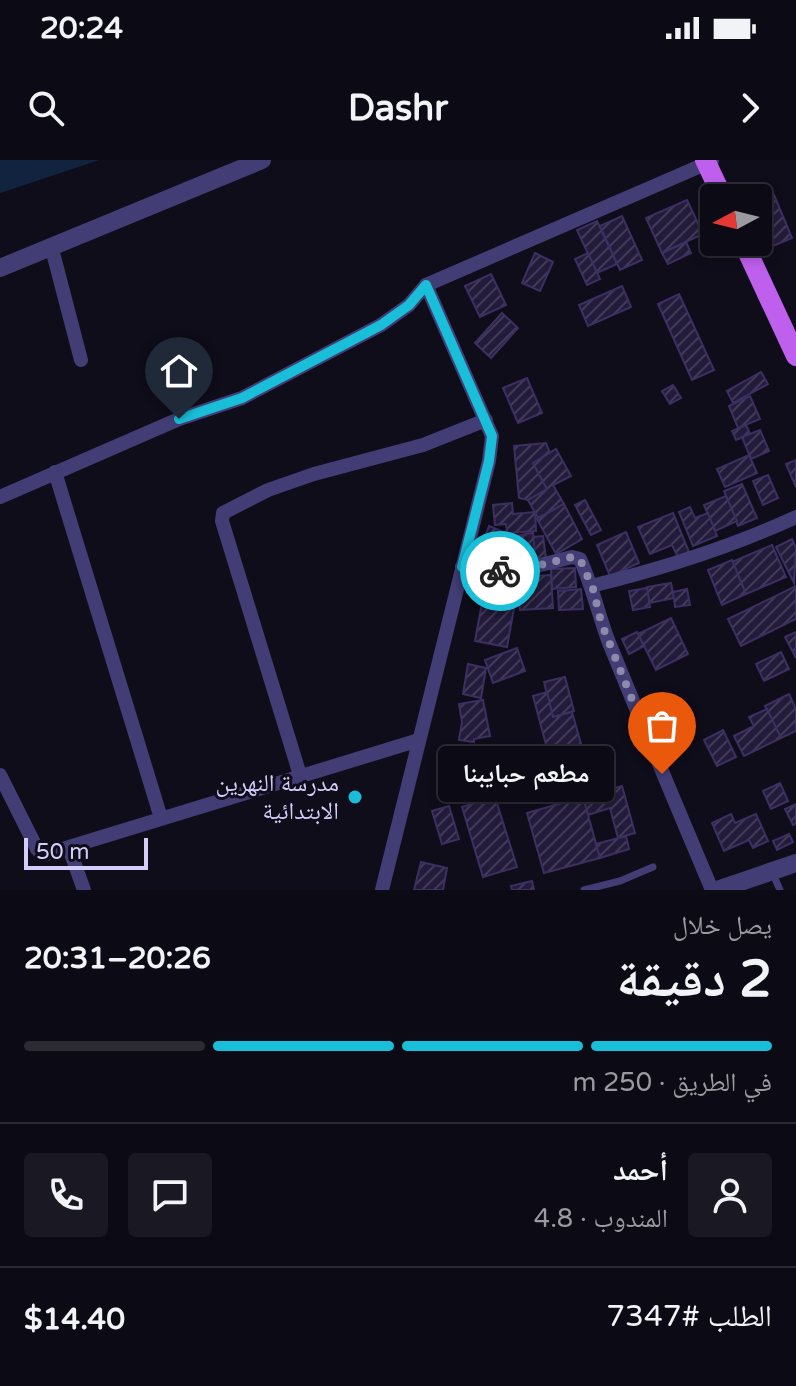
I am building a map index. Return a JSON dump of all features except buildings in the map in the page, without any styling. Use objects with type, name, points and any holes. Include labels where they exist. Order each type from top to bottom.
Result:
[{"type":"main road","points":[[709,161],[718,184]]},
{"type":"main road","points":[[750,256],[796,356]]},
{"type":"street","points":[[0,268],[262,160]]},
{"type":"street","points":[[0,497],[179,419],[242,398],[381,325],[409,305],[426,285],[709,161]]},
{"type":"street","points":[[52,249],[81,360]]},
{"type":"street","points":[[382,890],[489,461],[492,436],[426,285]]},
{"type":"street","points":[[300,775],[222,521],[223,513],[268,490],[314,474],[423,445],[486,420]]},
{"type":"street","points":[[55,472],[161,818]]},
{"type":"street","points":[[591,586],[643,573],[768,530],[796,517]]},
{"type":"street","points":[[462,567],[513,572],[572,557],[580,559],[641,723],[715,890],[796,863]]},
{"type":"street","points":[[0,775],[37,849],[43,855],[419,740]]},
{"type":"street","points":[[69,848],[84,890]]},
{"type":"lane","points":[[584,890],[620,881],[653,867]]},
{"type":"lane","points":[[772,871],[780,890]]},
{"type":"water","points":[[0,160],[99,160],[0,193]]},
{"type":"way so far","points":[[500,571],[513,572],[572,557],[580,559],[593,589],[601,622],[662,774]]},
{"type":"place","name":"مطعم حبايبنا","points":[[662,774]]},
{"type":"place","name":"مدرسة النهرين الابتدائية","points":[[355,797]]},
{"type":"route","points":[[179,419],[242,398],[381,325],[409,305],[426,285],[492,436],[489,461],[462,567],[500,571]]}]
